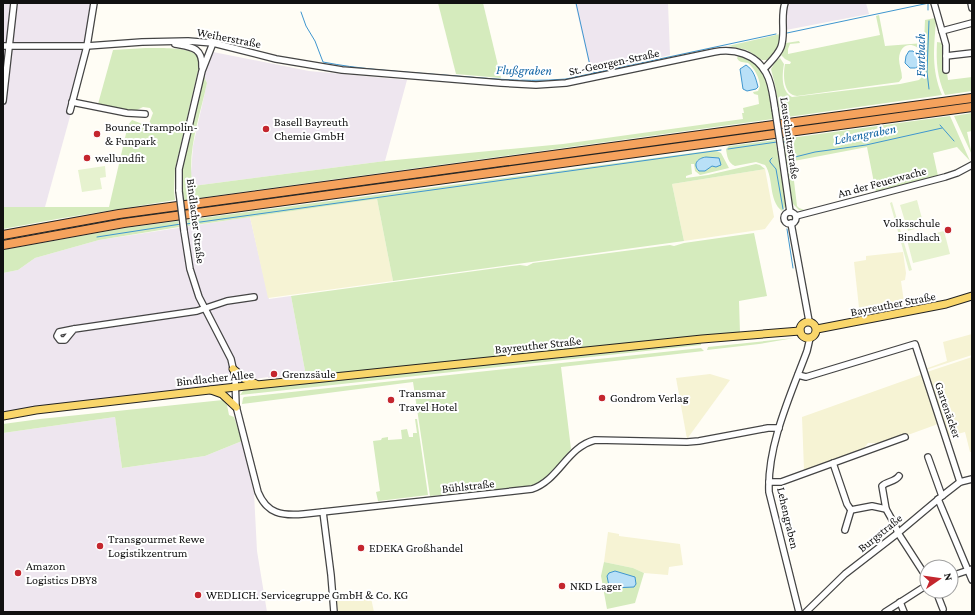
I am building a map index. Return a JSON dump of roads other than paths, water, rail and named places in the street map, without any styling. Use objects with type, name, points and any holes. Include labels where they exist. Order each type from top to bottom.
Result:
[{"type":"highway","points":[[3,235],[119,214],[972,98]]},
{"type":"highway","points":[[3,245],[132,222],[972,107]]},
{"type":"main road","name":"Bayreuther Straße","points":[[816,329],[946,304],[972,296]]},
{"type":"main road","points":[[809,321],[815,325],[816,329],[815,334],[810,338],[805,337],[800,331],[802,325],[809,321]]},
{"type":"main road","name":"Bayreuther Straße","points":[[278,382],[702,338],[800,331]]},
{"type":"main road","points":[[233,369],[245,379],[258,384]]},
{"type":"main road","name":"Bindlacher Allee","points":[[5,415],[278,382]]},
{"type":"main road","points":[[209,390],[222,394],[236,408]]},
{"type":"street","points":[[3,101],[6,46],[14,3]]},
{"type":"street","points":[[70,111],[87,46],[94,3]]},
{"type":"street","points":[[764,69],[781,48],[783,36],[783,10],[785,3]]},
{"type":"street","points":[[934,3],[946,45],[946,70]]},
{"type":"street","points":[[971,3],[972,8]]},
{"type":"street","points":[[942,31],[972,23]]},
{"type":"street","points":[[164,41],[195,48],[202,57],[202,71]]},
{"type":"street","name":"Weiherstraße","points":[[6,46],[87,46],[188,41],[213,43],[276,59],[342,70]]},
{"type":"street","name":"Bindlacher Straße","points":[[213,43],[202,71],[178,178],[178,191],[190,269],[205,308],[231,359],[235,377],[235,387]]},
{"type":"street","name":"St.-Georgen-Straße","points":[[342,70],[504,84],[542,85],[566,83],[729,50],[745,54],[759,63],[764,69]]},
{"type":"street","points":[[946,56],[972,53]]},
{"type":"street","name":"Leuschnitzstraße","points":[[764,69],[769,81],[775,109],[790,212],[786,214],[784,218],[786,222],[791,223],[809,321]]},
{"type":"street","points":[[72,102],[127,113],[145,114]]},
{"type":"street","name":"An der Feuerwache","points":[[796,216],[945,178],[957,174],[972,165]]},
{"type":"street","points":[[790,212],[796,216],[795,221],[791,223]]},
{"type":"street","points":[[74,329],[192,312],[227,301],[254,297]]},
{"type":"street","name":"Lehengraben","points":[[799,612],[769,492],[769,482],[770,465],[779,428],[807,351],[810,338]]},
{"type":"street","name":"Gartenäcker","points":[[798,375],[806,376],[915,344],[960,482]]},
{"type":"street","name":"Bühlstraße","points":[[235,387],[236,408],[261,500],[273,511],[286,515],[532,489],[547,481],[576,449],[585,443],[595,440],[687,442],[768,428],[779,428]]},
{"type":"street","points":[[769,482],[781,482],[905,437]]},
{"type":"street","points":[[928,457],[940,498],[970,570],[972,580]]},
{"type":"street","points":[[833,463],[846,504],[850,510],[845,530]]},
{"type":"street","points":[[899,476],[896,480],[882,486],[886,510],[895,524],[898,533],[919,566]]},
{"type":"street","name":"Burgstraße","points":[[806,612],[845,574],[960,482],[972,479]]},
{"type":"street","points":[[850,510],[872,506],[886,510]]},
{"type":"street","points":[[323,512],[334,612]]},
{"type":"street","points":[[959,573],[970,570]]},
{"type":"street","points":[[884,612],[919,590]]},
{"type":"street","points":[[939,599],[943,609]]},
{"type":"street","points":[[900,602],[904,612]]},
{"type":"water","points":[[909,51],[913,51],[919,58],[917,68],[910,68],[905,63],[906,56]]},
{"type":"water","points":[[746,65],[753,72],[758,87],[747,91],[743,89],[740,69]]},
{"type":"water","points":[[706,157],[719,158],[721,165],[716,167],[712,166],[705,171],[699,171],[696,166],[698,160]]},
{"type":"water","points":[[615,571],[635,577],[636,584],[634,587],[612,588],[609,586],[607,576],[609,573]]},
{"type":"waterway","points":[[576,3],[591,70],[595,73]]},
{"type":"waterway","name":"Flußgraben","points":[[787,33],[929,3]]},
{"type":"waterway","name":"Flußgraben","points":[[928,4],[928,10]]},
{"type":"waterway","name":"Flußgraben","points":[[301,12],[323,62],[376,70],[515,80],[566,79],[776,34]]},
{"type":"waterway","name":"Furtbach","points":[[929,21],[927,72],[929,89]]},
{"type":"waterway","name":"Furtbach","points":[[940,125],[954,141]]},
{"type":"waterway","name":"Lehengraben","points":[[782,141],[789,144],[792,154],[795,157],[815,152],[866,145],[942,128]]},
{"type":"waterway","points":[[728,149],[777,142]]},
{"type":"waterway","points":[[186,224],[721,150]]},
{"type":"waterway","name":"Lehengraben","points":[[772,158],[770,162],[776,169],[783,209]]},
{"type":"waterway","points":[[97,237],[181,224]]},
{"type":"waterway","name":"Lehengraben","points":[[787,229],[793,268]]},
{"type":"place","name":"Basell Bayreuth Chemie GmbH","points":[[266,129]]},
{"type":"place","name":"Bounce Trampolin- & Funpark","points":[[97,134]]},
{"type":"place","name":"wellundfit","points":[[87,158]]},
{"type":"place","name":"Volksschule Bindlach","points":[[948,230]]},
{"type":"place","name":"Grenzsäule","points":[[274,374]]},
{"type":"place","name":"Gondrom Verlag","points":[[602,398]]},
{"type":"place","name":"Transmar Travel Hotel","points":[[391,400]]},
{"type":"place","name":"Transgourmet Rewe Logistikzentrum","points":[[100,546]]},
{"type":"place","name":"EDEKA Großhandel","points":[[361,548]]},
{"type":"place","name":"Amazon Logistics DBY8","points":[[18,573]]},
{"type":"place","name":"NKD Lager","points":[[562,586]]},
{"type":"place","name":"WEDLICH. Servicegruppe GmbH & Co. KG","points":[[198,595]]}]
